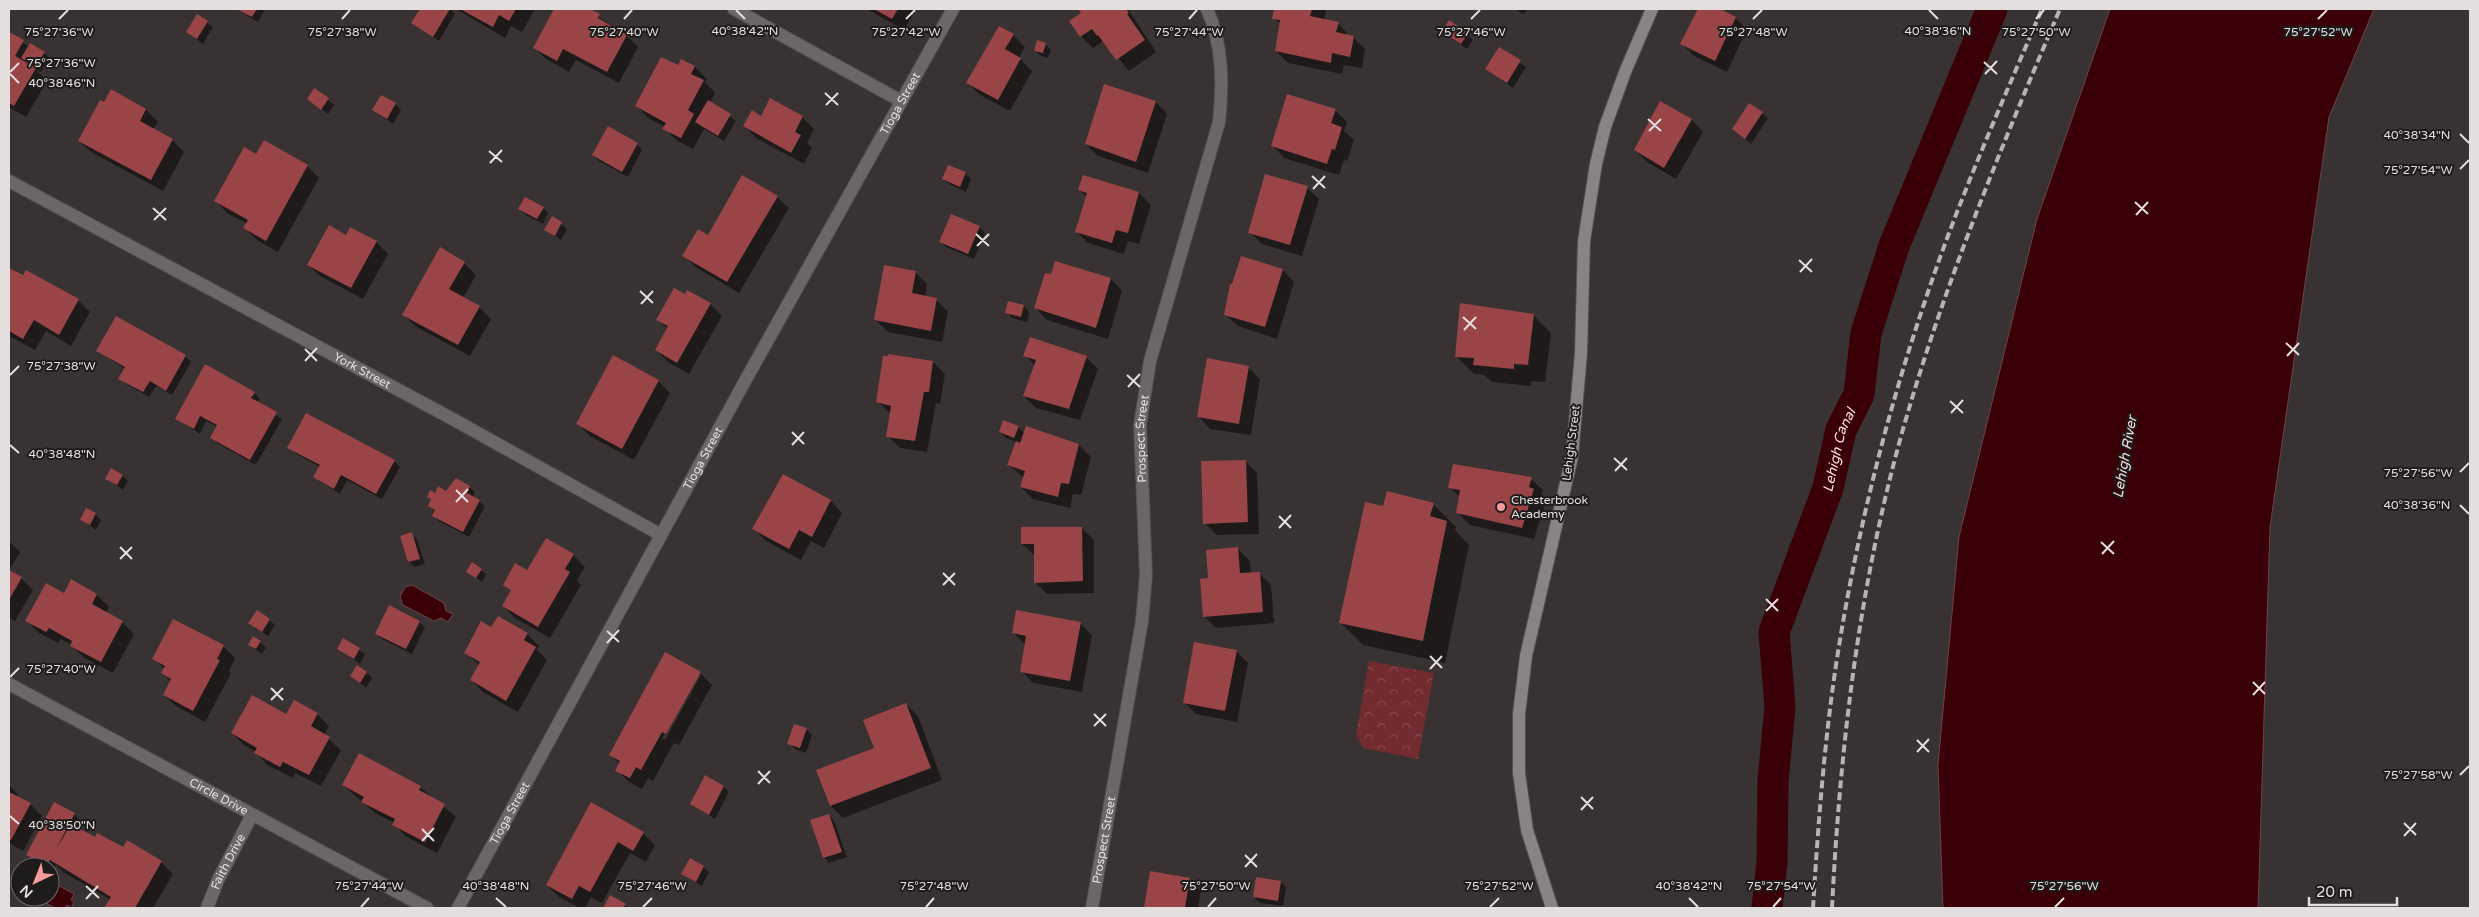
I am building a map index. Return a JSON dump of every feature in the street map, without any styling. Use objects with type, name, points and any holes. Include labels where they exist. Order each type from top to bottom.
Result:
[{"type":"street","points":[[734,9],[901,101]]},
{"type":"street","name":"Tioga Street","points":[[458,908],[661,535],[952,9]]},
{"type":"street","name":"Prospect Street","points":[[1092,908],[1142,621],[1146,575],[1140,425],[1150,361],[1219,122],[1223,87],[1220,51],[1207,9]]},
{"type":"street","name":"Lehigh Street","points":[[1552,908],[1527,830],[1519,772],[1518,714],[1526,656],[1572,458],[1581,353],[1584,240],[1596,164],[1605,127],[1625,72],[1652,9]]},
{"type":"street","name":"York Street","points":[[9,181],[415,398],[661,535]]},
{"type":"street","name":"Circle Drive","points":[[9,684],[427,908]]},
{"type":"street","name":"Faith Drive","points":[[207,908],[218,880],[252,815]]},
{"type":"green space","points":[[1369,661],[1434,673],[1418,759],[1363,748],[1356,735]]},
{"type":"water","name":"Lehigh River","points":[[2110,9],[2374,9],[2329,117],[2270,527],[2258,908],[1943,908],[1938,765],[1959,537],[2037,219]]},
{"type":"water","points":[[412,585],[444,603],[446,611],[453,614],[448,622],[441,618],[434,621],[403,605],[400,597],[405,587]]},
{"type":"water","points":[[60,886],[74,894],[71,900],[74,902],[71,908],[67,905],[65,908],[53,907],[60,907]]},
{"type":"building","points":[[236,9],[257,9],[252,17]]},
{"type":"building","points":[[420,9],[450,9],[433,37],[411,23]]},
{"type":"building","points":[[460,9],[516,9],[509,21],[499,15],[493,27]]},
{"type":"building","points":[[554,9],[590,9],[600,14],[598,18],[627,35],[607,72],[563,49],[557,61],[533,48]]},
{"type":"building","points":[[874,9],[898,9],[892,19]]},
{"type":"building","points":[[1078,9],[1126,9],[1129,13],[1127,14],[1145,40],[1116,60],[1092,29],[1080,37],[1069,21],[1081,13]]},
{"type":"building","points":[[1274,9],[1312,9],[1310,16],[1339,22],[1336,32],[1354,36],[1350,57],[1332,53],[1331,63],[1275,51],[1280,20],[1272,19]]},
{"type":"building","points":[[1698,9],[1720,9],[1736,17],[1715,61],[1680,44]]},
{"type":"building","points":[[197,14],[208,21],[197,39],[186,32]]},
{"type":"building","points":[[1449,20],[1468,33],[1461,44],[1442,32]]},
{"type":"building","points":[[999,26],[1014,34],[1005,49],[1021,58],[998,100],[966,83]]},
{"type":"building","points":[[9,32],[24,40],[15,56],[36,68],[14,106],[9,103]]},
{"type":"building","points":[[1037,40],[1046,43],[1043,53],[1034,51]]},
{"type":"building","points":[[30,43],[45,52],[35,67],[21,58]]},
{"type":"building","points":[[1499,47],[1521,60],[1507,83],[1485,69]]},
{"type":"building","points":[[661,57],[678,65],[681,59],[695,66],[691,74],[704,80],[688,110],[694,114],[681,138],[662,129],[666,123],[635,106]]},
{"type":"building","points":[[1104,84],[1156,101],[1136,162],[1085,144]]},
{"type":"building","points":[[314,88],[329,98],[321,110],[307,99]]},
{"type":"building","points":[[111,89],[146,109],[140,121],[173,139],[151,180],[78,141],[100,100],[104,102]]},
{"type":"building","points":[[1287,94],[1336,109],[1331,123],[1342,127],[1335,150],[1332,149],[1327,164],[1271,146]]},
{"type":"building","points":[[381,95],[396,103],[387,119],[372,110]]},
{"type":"building","points":[[770,98],[803,116],[795,132],[801,135],[791,153],[743,126],[752,110],[761,116]]},
{"type":"building","points":[[708,100],[731,114],[718,136],[695,122]]},
{"type":"building","points":[[1660,101],[1692,119],[1664,168],[1634,150]]},
{"type":"building","points":[[1749,103],[1763,112],[1745,139],[1732,129]]},
{"type":"building","points":[[608,126],[638,143],[622,172],[592,155]]},
{"type":"building","points":[[264,140],[308,165],[266,241],[243,228],[248,220],[214,201],[244,147],[256,154]]},
{"type":"building","points":[[948,165],[966,172],[960,187],[942,179]]},
{"type":"building","points":[[1265,174],[1308,186],[1290,245],[1248,233]]},
{"type":"building","points":[[742,175],[778,196],[727,282],[682,256],[698,229],[708,235]]},
{"type":"building","points":[[1083,175],[1139,192],[1128,233],[1116,230],[1112,243],[1075,232],[1087,193],[1078,190]]},
{"type":"building","points":[[525,197],[544,207],[537,219],[518,209]]},
{"type":"building","points":[[951,214],[980,226],[968,254],[939,242]]},
{"type":"building","points":[[552,216],[562,222],[555,236],[544,230]]},
{"type":"building","points":[[329,225],[346,235],[350,227],[377,241],[351,288],[307,265]]},
{"type":"building","points":[[440,247],[465,262],[449,289],[480,306],[458,345],[402,315]]},
{"type":"building","points":[[1241,256],[1283,269],[1265,327],[1224,315],[1230,284],[1232,284]]},
{"type":"building","points":[[1055,261],[1111,278],[1096,328],[1034,308],[1045,273],[1051,274]]},
{"type":"building","points":[[884,265],[916,271],[912,293],[937,298],[931,331],[874,320]]},
{"type":"building","points":[[9,268],[23,275],[26,270],[79,299],[59,335],[34,320],[23,339],[9,331]]},
{"type":"building","points":[[674,288],[685,294],[687,290],[711,303],[677,363],[655,350],[668,326],[656,320]]},
{"type":"building","points":[[1008,301],[1024,305],[1021,317],[1005,313]]},
{"type":"building","points":[[1460,303],[1534,314],[1528,365],[1514,364],[1514,369],[1473,365],[1474,358],[1455,357]]},
{"type":"building","points":[[116,316],[186,355],[166,391],[150,381],[143,392],[118,379],[125,367],[96,351]]},
{"type":"building","points":[[1030,337],[1087,356],[1069,409],[1023,396],[1036,360],[1023,356]]},
{"type":"building","points":[[888,354],[933,361],[929,392],[924,392],[915,441],[886,437],[891,406],[876,402],[883,356],[888,356]]},
{"type":"building","points":[[613,355],[659,380],[622,449],[576,424]]},
{"type":"building","points":[[1207,358],[1249,366],[1239,424],[1197,417]]},
{"type":"building","points":[[205,364],[255,392],[251,398],[277,412],[250,460],[210,438],[217,425],[200,416],[194,429],[175,419]]},
{"type":"building","points":[[306,413],[395,460],[376,494],[341,475],[334,489],[313,477],[320,465],[287,448]]},
{"type":"building","points":[[1003,420],[1019,426],[1014,438],[999,432]]},
{"type":"building","points":[[1026,426],[1079,444],[1069,484],[1061,483],[1058,497],[1020,487],[1025,471],[1007,465],[1016,441],[1020,443]]},
{"type":"building","points":[[1246,460],[1248,522],[1203,524],[1201,461]]},
{"type":"building","points":[[1453,464],[1532,477],[1529,487],[1534,489],[1522,528],[1456,513],[1460,490],[1448,488]]},
{"type":"building","points":[[111,468],[123,475],[117,485],[105,479]]},
{"type":"building","points":[[783,474],[831,500],[812,537],[799,530],[789,549],[752,529]]},
{"type":"building","points":[[456,478],[470,486],[467,493],[480,500],[463,532],[432,516],[435,510],[428,506],[431,499],[427,497],[430,490],[435,493],[438,486],[446,491]]},
{"type":"building","points":[[1387,491],[1434,503],[1430,516],[1447,521],[1423,641],[1339,623],[1365,502],[1383,506]]},
{"type":"building","points":[[86,508],[96,513],[90,525],[80,520]]},
{"type":"building","points":[[1021,527],[1082,527],[1083,581],[1034,583],[1034,544],[1021,544]]},
{"type":"building","points":[[412,532],[420,559],[408,562],[400,536]]},
{"type":"building","points":[[546,538],[574,554],[565,569],[570,572],[538,627],[502,606],[511,590],[503,585],[515,563],[527,570]]},
{"type":"building","points":[[1238,547],[1240,573],[1260,572],[1263,612],[1203,617],[1200,579],[1208,578],[1206,550]]},
{"type":"building","points":[[472,562],[482,569],[476,578],[466,572]]},
{"type":"building","points":[[9,570],[22,577],[9,600]]},
{"type":"building","points":[[71,579],[97,594],[92,604],[123,621],[101,662],[70,646],[72,641],[49,628],[46,632],[25,621],[46,583],[64,593]]},
{"type":"building","points":[[389,605],[420,621],[406,649],[375,634]]},
{"type":"building","points":[[257,610],[270,619],[262,632],[248,623]]},
{"type":"building","points":[[1016,610],[1081,622],[1070,681],[1020,672],[1026,636],[1012,633]]},
{"type":"building","points":[[498,616],[528,633],[524,640],[536,647],[506,701],[470,680],[480,662],[464,653],[481,621],[491,627]]},
{"type":"building","points":[[173,619],[224,645],[217,659],[220,660],[193,711],[163,695],[171,679],[161,673],[165,666],[152,659]]},
{"type":"building","points":[[253,636],[261,641],[256,649],[248,645]]},
{"type":"building","points":[[343,638],[360,648],[354,659],[337,649]]},
{"type":"building","points":[[1194,642],[1237,650],[1225,711],[1183,703]]},
{"type":"building","points":[[665,652],[701,672],[666,734],[662,732],[641,770],[636,767],[630,778],[615,771],[620,761],[609,755]]},
{"type":"building","points":[[357,665],[367,672],[360,683],[350,676]]},
{"type":"building","points":[[252,695],[286,714],[294,700],[318,713],[311,726],[330,737],[309,775],[283,762],[280,767],[254,753],[257,748],[231,733]]},
{"type":"building","points":[[906,703],[931,768],[830,806],[816,770],[874,748],[863,720]]},
{"type":"building","points":[[794,724],[807,728],[800,748],[787,744]]},
{"type":"building","points":[[359,753],[421,786],[419,790],[445,804],[425,842],[392,825],[395,819],[361,802],[364,797],[342,785]]},
{"type":"building","points":[[705,775],[724,786],[709,815],[690,804]]},
{"type":"building","points":[[9,792],[31,803],[11,840],[9,839]]},
{"type":"building","points":[[54,802],[75,813],[55,851],[71,824],[95,837],[97,833],[123,847],[127,840],[162,861],[135,908],[104,908],[111,897],[60,866],[60,857],[30,857],[26,855]]},
{"type":"building","points":[[591,802],[644,832],[633,851],[618,842],[590,892],[579,886],[572,899],[546,885]]},
{"type":"building","points":[[829,814],[842,852],[823,858],[810,820]]},
{"type":"building","points":[[690,858],[704,866],[696,882],[681,874]]},
{"type":"building","points":[[1150,871],[1190,878],[1185,908],[1144,908]]},
{"type":"building","points":[[1256,877],[1281,881],[1278,901],[1253,897]]},
{"type":"building","points":[[610,895],[626,904],[623,908],[603,908]]},
{"type":"waterway","name":"Lehigh Canal","points":[[1767,908],[1772,862],[1773,781],[1780,707],[1774,632],[1828,488],[1841,430],[1859,394],[1866,333],[1894,246],[1992,9]]},
{"type":"railway","points":[[1813,908],[1822,786],[1836,665],[1852,572],[1884,435],[1910,345],[1951,227],[2042,9]]},
{"type":"railway","points":[[1832,908],[1840,790],[1853,672],[1862,614],[1885,498],[1916,385],[1953,276],[2015,115],[2060,9]]},
{"type":"place","name":"Chesterbrook Academy","points":[[1501,507]]}]
